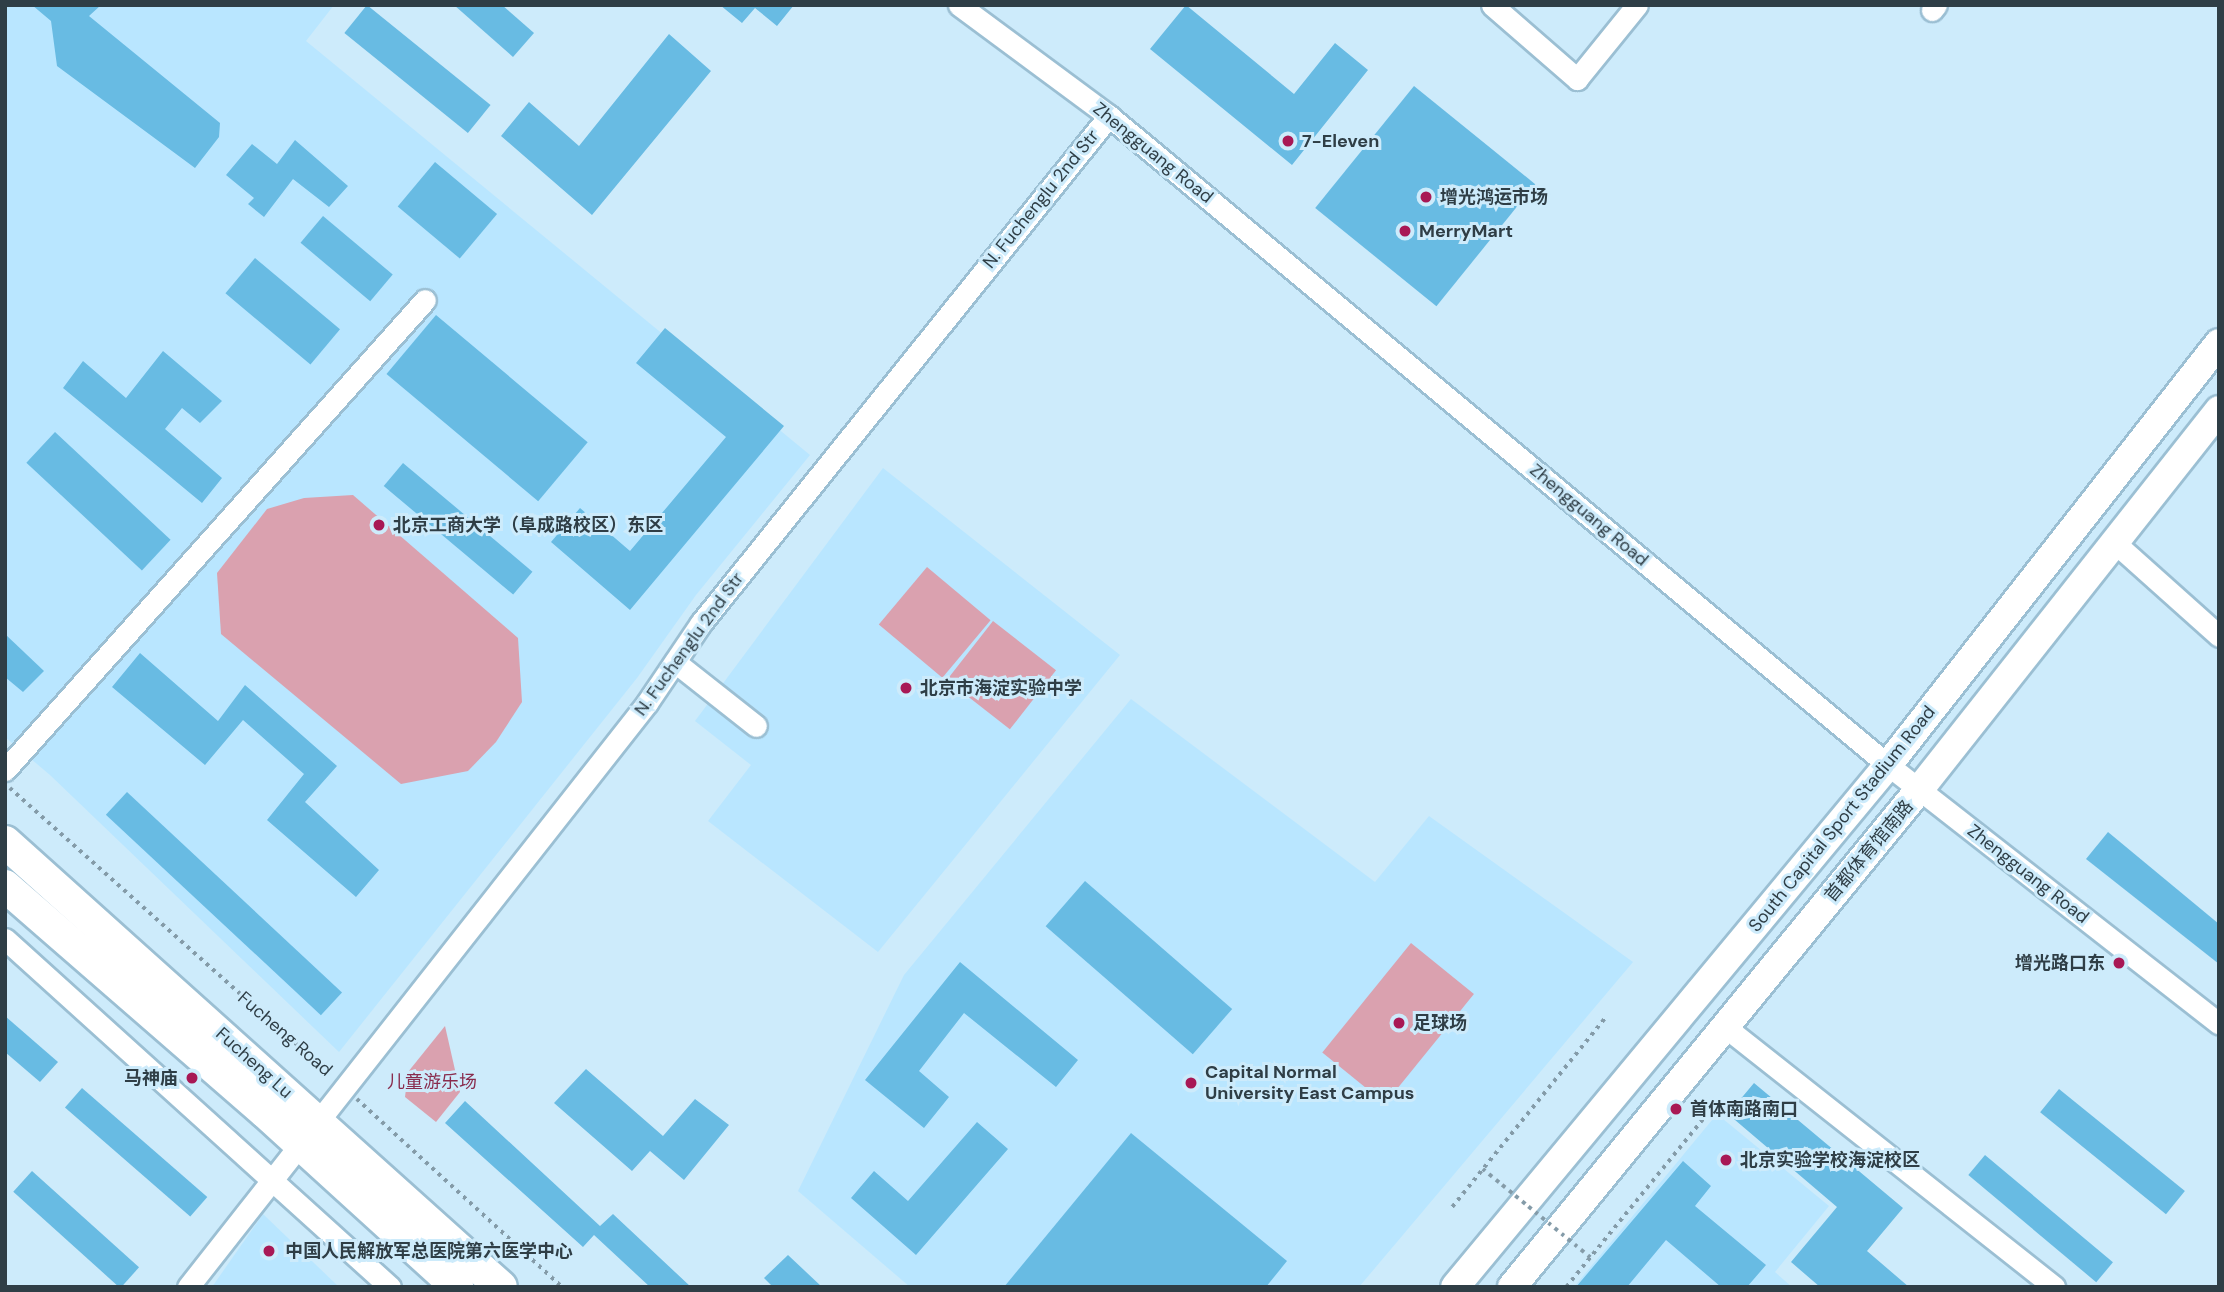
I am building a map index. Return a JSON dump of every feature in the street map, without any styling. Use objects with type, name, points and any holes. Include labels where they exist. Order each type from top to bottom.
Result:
[{"type":"highway","name":"Fucheng Lu","points":[[5,842],[308,1131],[457,1287]]},
{"type":"highway","name":"Fucheng Lu","points":[[5,886],[501,1287]]},
{"type":"main road","name":"South Capital Sport Stadium Road","points":[[1455,1287],[1888,765],[2219,343]]},
{"type":"main road","name":"首都体育馆南路","points":[[1512,1287],[1919,790],[2219,410]]},
{"type":"street","name":"Zhengguang Road","points":[[959,5],[1109,116],[1888,765],[2219,1024]]},
{"type":"street","points":[[1492,5],[1577,79],[1637,5]]},
{"type":"street","name":"N. Fuchenglu 2nd Str","points":[[188,1287],[647,703],[701,623],[1109,116]]},
{"type":"street","points":[[5,770],[425,300]]},
{"type":"street","points":[[2114,542],[2219,636]]},
{"type":"street","points":[[675,662],[756,726]]},
{"type":"street","points":[[5,939],[390,1287]]},
{"type":"street","points":[[1724,1026],[2054,1287]]},
{"type":"path","name":"Fucheng Road","points":[[5,784],[344,1087],[562,1287]]},
{"type":"path","points":[[1452,1207],[1606,1017]]},
{"type":"path","points":[[1566,1287],[1715,1104]]},
{"type":"path","points":[[1483,1169],[1590,1257]]},
{"type":"shaded area","name":"北京工商大学（阜成路校区）东区","points":[[5,5],[334,5],[306,41],[810,455],[696,595],[637,678],[339,1052],[50,775],[5,737]]},
{"type":"shaded area","name":"北京市海淀实验中学","points":[[883,468],[1120,655],[878,952],[708,821],[751,765],[695,721]]},
{"type":"shaded area","name":"Capital Normal University East Campus","points":[[1131,699],[1375,882],[1429,816],[1633,962],[1359,1287],[910,1287],[798,1191],[904,975]]},
{"type":"shaded area","name":"北京实验学校海淀校区","points":[[1717,1114],[1829,1206],[1775,1272],[1792,1287],[1574,1287]]},
{"type":"shaded area","name":"中国人民解放军总医院第六医学中心","points":[[263,1214],[339,1287],[212,1287]]},
{"type":"green space","points":[[353,495],[518,638],[522,702],[496,742],[468,771],[401,784],[221,634],[217,573],[267,509],[304,498]]},
{"type":"green space","points":[[927,567],[991,620],[942,678],[879,624]]},
{"type":"green space","points":[[993,621],[1056,670],[1010,729],[947,680]]},
{"type":"green space","name":"足球场","points":[[1411,943],[1474,994],[1385,1104],[1322,1053]]},
{"type":"green space","name":"儿童游乐场","points":[[445,1026],[460,1092],[436,1122],[405,1097],[408,1072]]},
{"type":"building","points":[[32,5],[101,5],[89,16],[220,123],[219,137],[195,168],[57,66],[51,21]]},
{"type":"building","points":[[367,5],[491,105],[468,133],[344,33]]},
{"type":"building","points":[[454,5],[502,5],[534,33],[513,57]]},
{"type":"building","points":[[720,5],[794,5],[777,26],[755,8],[742,23]]},
{"type":"building","points":[[1186,5],[1294,94],[1335,43],[1368,70],[1292,165],[1150,49]]},
{"type":"building","points":[[669,34],[711,71],[592,215],[501,136],[529,102],[579,146]]},
{"type":"building","name":"增光鸿运市场","points":[[1414,86],[1535,184],[1436,306],[1315,208]]},
{"type":"building","points":[[295,140],[348,186],[329,207],[293,179],[264,217],[248,204],[254,198],[226,175],[252,144],[277,164]]},
{"type":"building","points":[[435,162],[497,214],[460,258],[398,206]]},
{"type":"building","points":[[323,216],[393,274],[370,301],[301,243]]},
{"type":"building","points":[[255,258],[340,329],[310,365],[225,293]]},
{"type":"building","points":[[436,315],[588,442],[538,501],[387,374]]},
{"type":"building","points":[[665,328],[784,426],[630,610],[551,542],[580,508],[630,551],[726,437],[636,363]]},
{"type":"building","points":[[163,351],[222,401],[200,423],[182,408],[165,429],[222,478],[202,503],[63,388],[83,361],[126,398]]},
{"type":"building","points":[[55,432],[171,540],[142,570],[26,463]]},
{"type":"building","points":[[403,463],[532,572],[513,595],[384,486]]},
{"type":"building","points":[[5,634],[44,671],[23,692],[5,677]]},
{"type":"building","points":[[140,653],[218,721],[245,685],[337,766],[305,802],[379,870],[356,897],[267,820],[304,774],[243,720],[205,765],[112,687]]},
{"type":"building","points":[[127,792],[342,993],[321,1015],[106,815]]},
{"type":"building","points":[[2108,832],[2219,924],[2219,964],[2086,859]]},
{"type":"building","points":[[1085,881],[1232,1009],[1193,1054],[1046,926]]},
{"type":"building","points":[[960,962],[1078,1060],[1056,1087],[964,1013],[919,1071],[949,1097],[924,1128],[865,1080]]},
{"type":"building","points":[[5,1016],[58,1062],[40,1082],[5,1052]]},
{"type":"building","points":[[586,1069],[663,1136],[695,1099],[729,1125],[684,1180],[650,1151],[632,1171],[554,1103]]},
{"type":"building","points":[[1754,1083],[1903,1208],[1867,1251],[1909,1287],[1820,1287],[1791,1262],[1837,1207],[1728,1114]]},
{"type":"building","points":[[82,1088],[207,1197],[190,1217],[65,1108]]},
{"type":"building","points":[[2059,1089],[2185,1191],[2166,1214],[2040,1112]]},
{"type":"building","points":[[465,1101],[600,1226],[613,1214],[691,1287],[650,1287],[594,1235],[583,1247],[445,1123]]},
{"type":"building","points":[[977,1122],[1008,1149],[916,1255],[851,1198],[874,1171],[908,1201]]},
{"type":"building","points":[[1131,1133],[1287,1261],[1266,1287],[1004,1287]]},
{"type":"building","points":[[1985,1155],[2113,1262],[2096,1282],[1968,1175]]},
{"type":"building","points":[[1683,1161],[1711,1186],[1695,1206],[1766,1265],[1747,1287],[1721,1287],[1666,1240],[1627,1287],[1576,1287]]},
{"type":"building","points":[[32,1171],[139,1267],[119,1287],[13,1192]]},
{"type":"building","points":[[788,1255],[822,1287],[773,1287],[764,1278]]},
{"type":"place","name":"7-Eleven","points":[[1288,141]]},
{"type":"place","name":"增光鸿运市场","points":[[1426,197]]},
{"type":"place","name":"MerryMart","points":[[1405,231]]},
{"type":"place","name":"北京工商大学（阜成路校区）东区","points":[[379,525]]},
{"type":"place","name":"北京市海淀实验中学","points":[[906,688]]},
{"type":"place","name":"增光路口东","points":[[2119,963]]},
{"type":"place","name":"足球场","points":[[1399,1023]]},
{"type":"place","name":"马神庙","points":[[192,1078]]},
{"type":"place","name":"Capital Normal University East Campus","points":[[1191,1083]]},
{"type":"place","name":"首体南路南口","points":[[1676,1109]]},
{"type":"place","name":"北京实验学校海淀校区","points":[[1726,1160]]},
{"type":"place","name":"中国人民解放军总医院第六医学中心","points":[[269,1251]]}]
